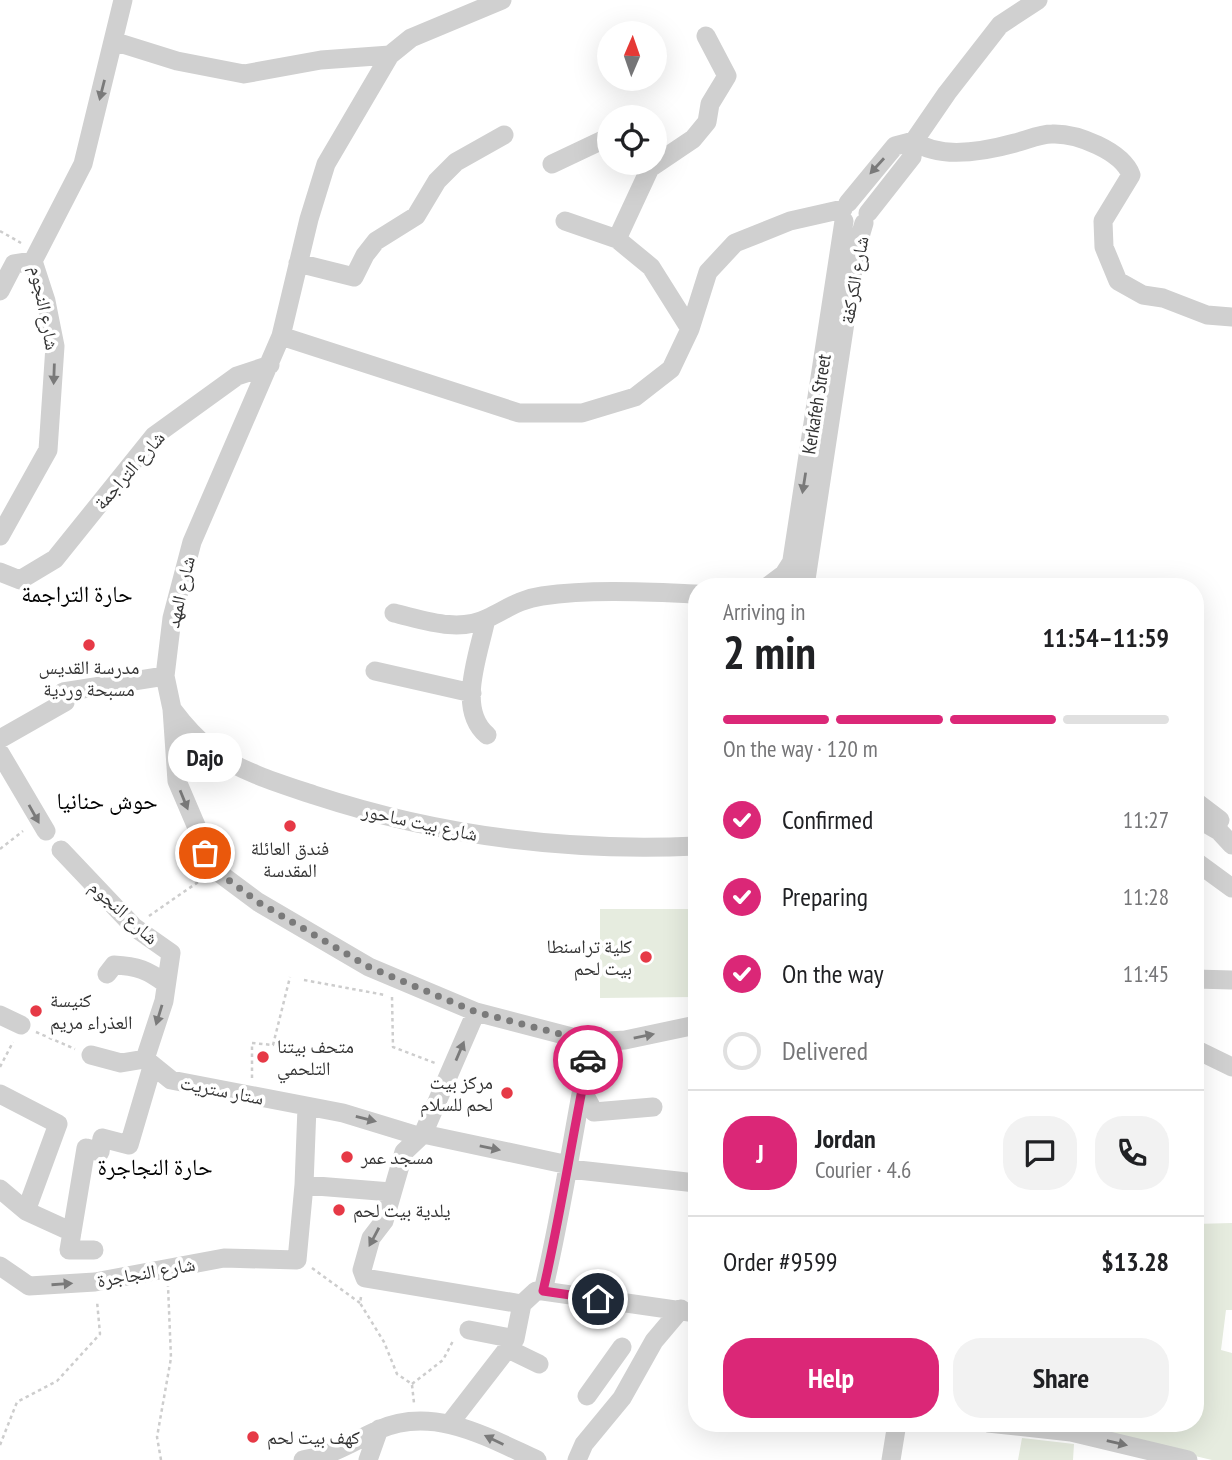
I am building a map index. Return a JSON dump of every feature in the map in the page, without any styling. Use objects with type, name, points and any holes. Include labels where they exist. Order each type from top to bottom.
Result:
[{"type":"street","name":"شارع النجوم","points":[[0,536],[48,450],[55,346],[36,257],[83,164],[123,0]]},
{"type":"street","name":"شارع المهد","points":[[215,870],[177,781],[172,709],[165,676],[172,618],[192,542],[281,336],[326,164],[390,55],[411,38],[502,0]]},
{"type":"street","name":"شارع الكركفة","points":[[805,578],[856,250],[866,218],[912,157],[914,141],[1000,25],[1038,0]]},
{"type":"street","points":[[667,154],[693,139],[707,122],[710,104],[727,76],[706,36]]},
{"type":"street","points":[[113,41],[177,61],[244,74],[321,60],[390,55]]},
{"type":"street","points":[[281,336],[519,413],[582,413],[635,397],[671,369],[690,329],[708,272],[736,243],[790,221],[845,211],[895,146],[914,141],[926,150],[989,149],[1052,134],[1107,148],[1118,156],[1131,175],[1103,221],[1104,247],[1118,281],[1143,295],[1163,298],[1207,315],[1232,317]]},
{"type":"street","points":[[298,263],[354,277],[376,241],[416,216],[437,181],[446,172],[477,149],[504,135]]},
{"type":"street","points":[[552,164],[597,143]]},
{"type":"street","points":[[617,239],[643,175]]},
{"type":"street","points":[[845,211],[854,227],[866,218]]},
{"type":"street","name":"Kerkafeh Street","points":[[789,578],[845,211]]},
{"type":"street","points":[[565,221],[617,239],[651,267],[690,329]]},
{"type":"street","points":[[0,291],[14,264],[36,257]]},
{"type":"street","name":"شارع التراجمة","points":[[0,572],[20,580],[55,559],[154,436],[237,376],[270,365]]},
{"type":"street","points":[[778,578],[791,562]]},
{"type":"street","points":[[394,613],[443,625],[461,625],[486,620],[516,601],[541,596],[599,592],[688,594]]},
{"type":"street","points":[[486,620],[472,693],[472,717],[476,726],[487,736]]},
{"type":"street","points":[[375,671],[472,693]]},
{"type":"street","points":[[0,739],[65,702],[63,692],[165,676]]},
{"type":"street","name":"شارع بيت ساحور","points":[[172,709],[191,733],[214,752],[278,783],[369,813],[427,827],[529,844],[630,849],[688,846]]},
{"type":"street","points":[[4,767],[42,826]]},
{"type":"street","points":[[1204,808],[1232,829]]},
{"type":"street","points":[[1204,822],[1219,831],[1232,845]]},
{"type":"street","name":"شارع النجوم","points":[[61,850],[134,927],[171,953],[129,1145],[102,1138],[100,1152],[86,1148],[72,1232]]},
{"type":"street","points":[[1204,868],[1232,888]]},
{"type":"street","points":[[215,870],[258,902],[369,967],[476,1012],[591,1042],[625,1040],[688,1027]]},
{"type":"street","points":[[107,974],[114,965],[133,965],[147,968],[166,984]]},
{"type":"street","points":[[1204,979],[1232,980]]},
{"type":"street","points":[[476,1012],[423,1134],[404,1152],[384,1221],[371,1238],[362,1270],[365,1278],[522,1304]]},
{"type":"street","points":[[0,1015],[21,1025]]},
{"type":"street","points":[[543,1291],[569,1169],[591,1042]]},
{"type":"street","points":[[1204,1053],[1232,1067]]},
{"type":"street","points":[[91,1055],[121,1063],[148,1063]]},
{"type":"street","name":"ستار ستريت","points":[[148,1063],[171,1080],[382,1123],[415,1135],[423,1134],[564,1164],[569,1169],[688,1182]]},
{"type":"street","points":[[581,1088],[594,1112],[653,1107]]},
{"type":"street","points":[[0,1094],[58,1124],[26,1211]]},
{"type":"street","points":[[297,1260],[307,1107]]},
{"type":"street","points":[[304,1185],[391,1192]]},
{"type":"street","points":[[0,1189],[26,1211],[72,1232],[69,1251],[94,1250]]},
{"type":"street","name":"شارع النجاجرة","points":[[0,1266],[29,1286],[95,1282],[224,1258],[297,1260]]},
{"type":"street","points":[[450,1423],[511,1344],[522,1304],[536,1291],[688,1311]]},
{"type":"street","points":[[577,1460],[584,1444],[622,1398],[654,1342],[688,1312]]},
{"type":"street","points":[[462,1334],[511,1344],[539,1364]]},
{"type":"street","points":[[587,1396],[622,1347]]},
{"type":"street","points":[[303,1460],[329,1455],[379,1429],[415,1420],[450,1423],[481,1433],[537,1460]]},
{"type":"street","points":[[368,1460],[379,1429]]},
{"type":"street","points":[[891,1460],[896,1432]]},
{"type":"street","points":[[1070,1432],[1188,1460]]},
{"type":"path","points":[[0,230],[36,257]]},
{"type":"path","points":[[0,849],[42,826]]},
{"type":"path","points":[[134,927],[215,870]]},
{"type":"path","points":[[250,1095],[252,1043],[273,1045],[290,977]]},
{"type":"path","points":[[304,980],[392,996],[393,1047],[452,1070]]},
{"type":"path","points":[[0,1067],[21,1025],[91,1055]]},
{"type":"path","points":[[297,1260],[360,1303],[384,1342],[397,1374],[412,1384],[443,1360],[462,1334]]},
{"type":"path","points":[[161,1460],[158,1437],[171,1358],[167,1269]]},
{"type":"path","points":[[0,1446],[17,1402],[57,1381],[100,1334],[95,1282]]},
{"type":"shaded area","name":"كلية تراسنطا بيت لحم","points":[[600,909],[688,909],[688,997],[600,998]]},
{"type":"shaded area","points":[[1232,1223],[1232,1310],[1226,1310],[1221,1350],[1232,1353],[1232,1460],[1212,1460],[1093,1432],[1204,1432],[1204,1224]]},
{"type":"shaded area","points":[[1022,1438],[1074,1444],[1073,1460],[1018,1460]]},
{"type":"way so far","points":[[205,853],[215,870],[258,902],[369,967],[476,1012],[591,1042],[588,1060]]},
{"type":"place","name":"مدرسة القديس مسبحة وردية","points":[[89,645]]},
{"type":"place","name":"فندق العائلة المقدسة","points":[[290,826]]},
{"type":"place","name":"Dajo","points":[[205,853]]},
{"type":"place","name":"كلية تراسنطا بيت لحم","points":[[646,957]]},
{"type":"place","name":"كنيسة العذراء مريم","points":[[36,1011]]},
{"type":"place","name":"متحف بيتنا التلحمي","points":[[263,1057]]},
{"type":"place","name":"مركز بيت لحم للسلام","points":[[507,1093]]},
{"type":"place","name":"مسجد عمر","points":[[347,1157]]},
{"type":"place","name":"يلدية بيت لحم","points":[[339,1210]]},
{"type":"place","name":"كهف بيت لحم","points":[[253,1437]]},
{"type":"district","name":"حارة التراجمة","points":[[77,593]]},
{"type":"district","name":"حوش حنانيا","points":[[107,800]]},
{"type":"district","name":"حارة النجاجرة","points":[[155,1166]]},
{"type":"route","points":[[588,1060],[579,1097],[559,1222],[543,1291],[598,1299]]}]
